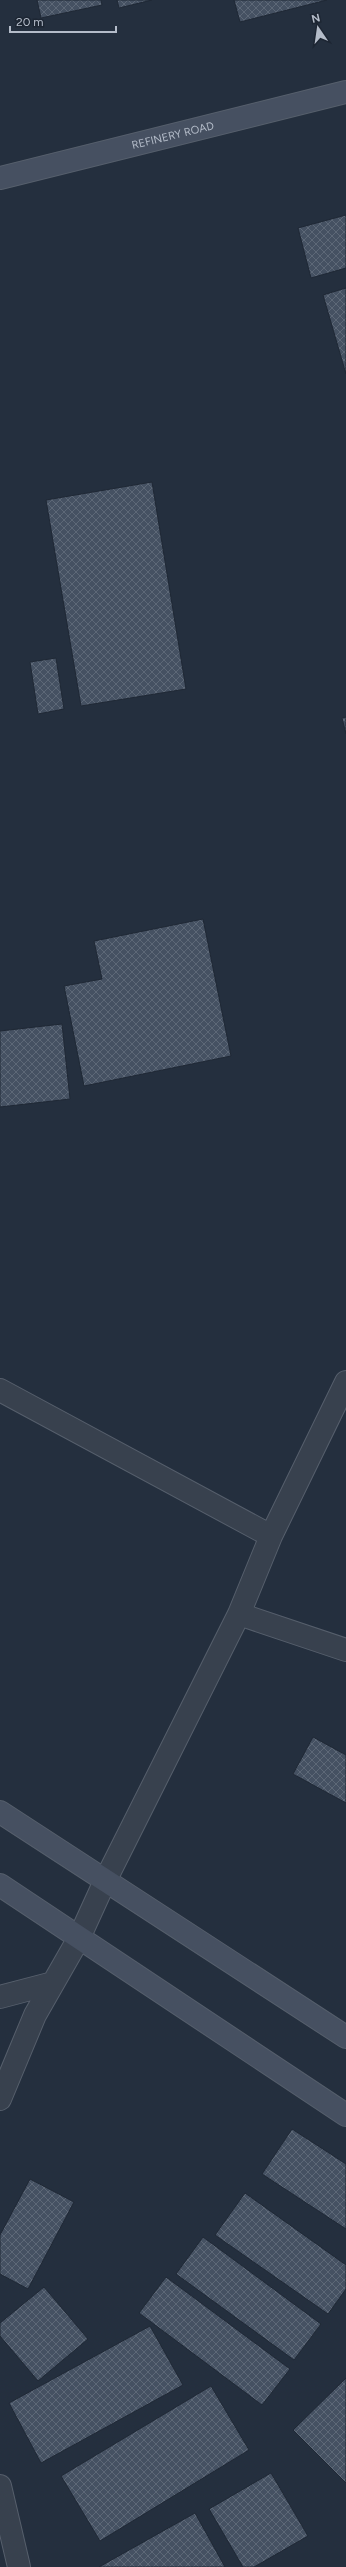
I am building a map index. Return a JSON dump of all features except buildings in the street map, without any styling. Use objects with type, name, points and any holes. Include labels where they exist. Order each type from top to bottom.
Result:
[{"type":"main road","name":"REFINERY ROAD","points":[[0,178],[346,92]]},
{"type":"main road","points":[[0,1812],[346,2037]]},
{"type":"main road","points":[[0,1885],[346,2115]]},
{"type":"street","points":[[0,2099],[35,2015],[80,1938],[105,1881],[239,1614],[272,1536],[346,1382]]},
{"type":"street","points":[[0,1390],[272,1536]]},
{"type":"street","points":[[239,1614],[346,1650]]},
{"type":"street","points":[[0,1997],[53,1983]]},
{"type":"street","points":[[0,2486],[20,2567]]}]
